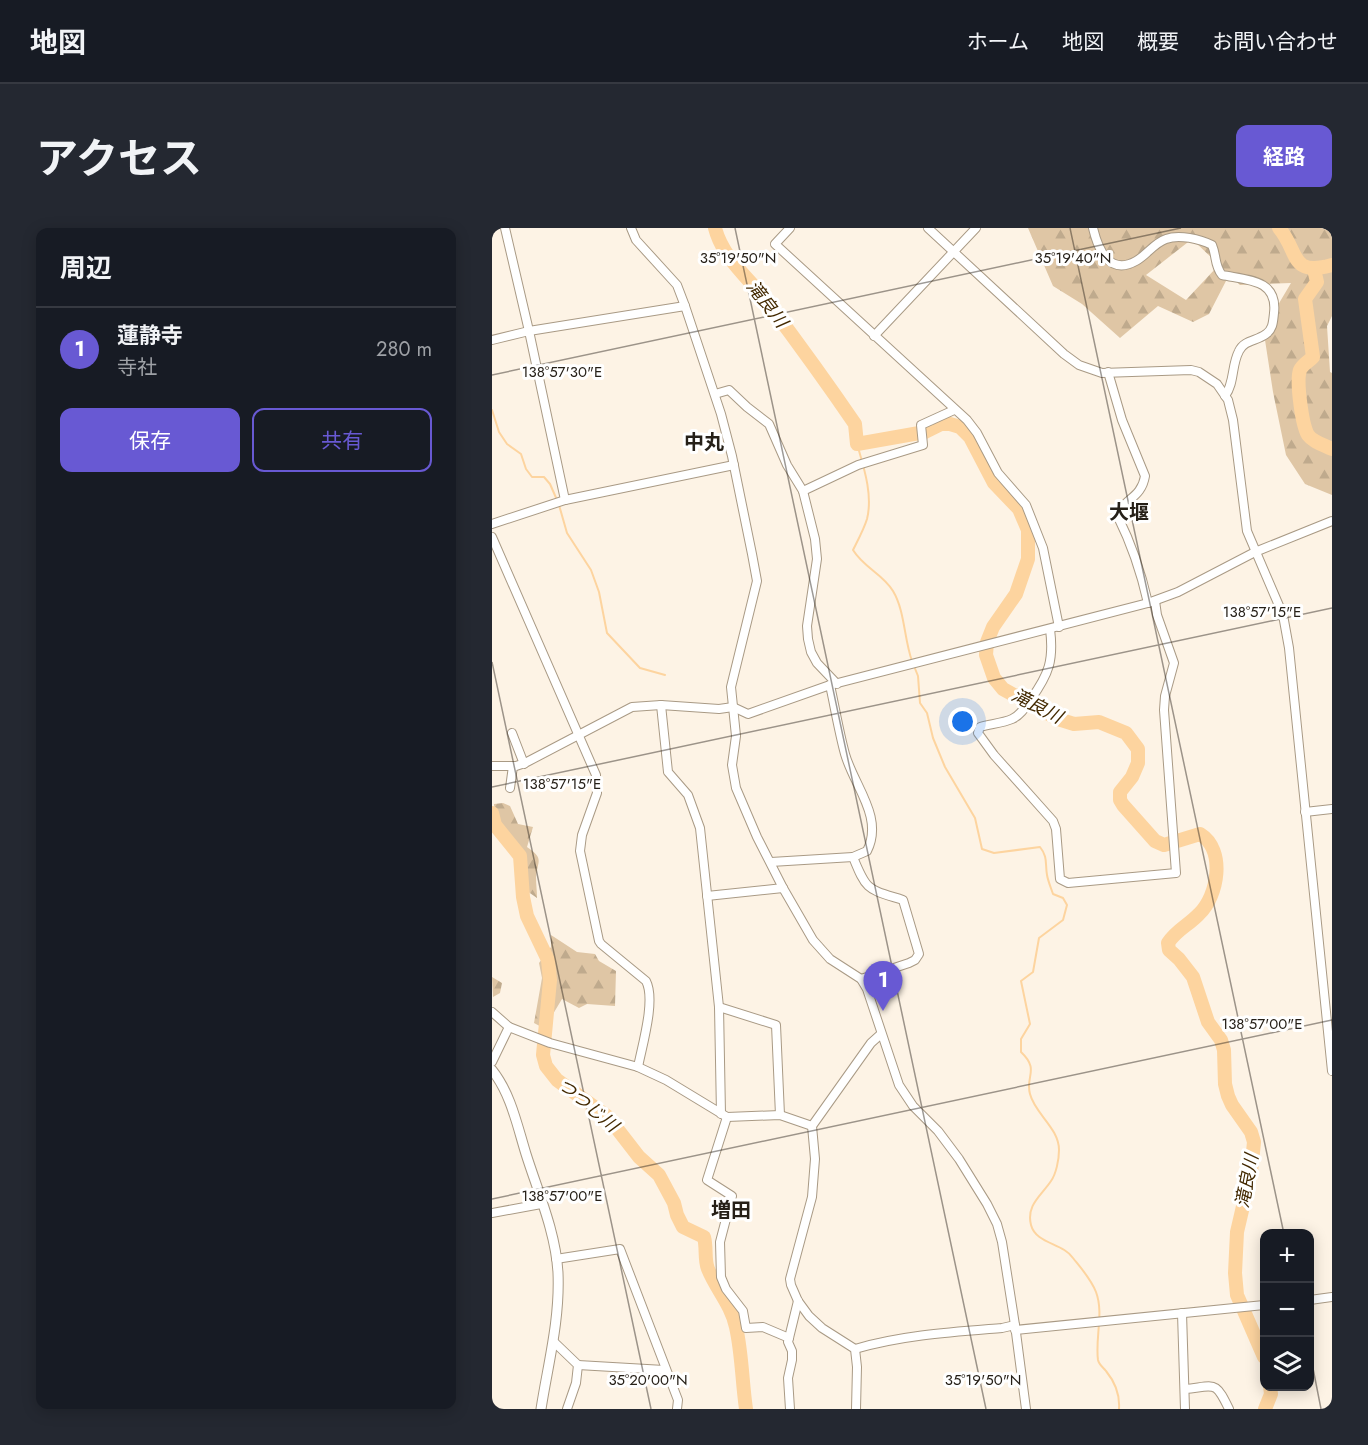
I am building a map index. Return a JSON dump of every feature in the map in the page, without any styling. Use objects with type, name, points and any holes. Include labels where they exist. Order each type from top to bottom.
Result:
[{"type":"main road","points":[[492,1070],[510,1101],[556,1259],[558,1297],[554,1342],[541,1409]]},
{"type":"street","points":[[505,228],[565,500]]},
{"type":"street","points":[[631,228],[636,240],[677,285],[685,306],[715,394],[734,465],[757,581],[732,681],[736,736],[733,774],[736,788],[757,837],[783,888],[820,948],[830,959],[861,979],[867,989],[899,1085],[908,1099],[938,1131],[959,1159],[987,1204],[1002,1242],[1026,1409]]},
{"type":"street","points":[[790,228],[775,244],[967,420],[998,474],[1026,505],[1042,548],[1059,627]]},
{"type":"street","points":[[928,228],[1064,354],[1079,365],[1108,372],[1191,370],[1208,377],[1217,384],[1225,396],[1233,420],[1244,521],[1282,615],[1289,648],[1332,1071]]},
{"type":"street","points":[[874,336],[976,228]]},
{"type":"street","points":[[1093,228],[1100,251],[1107,260],[1119,265],[1137,261],[1161,241],[1170,237],[1203,240],[1212,245],[1216,268],[1222,275],[1260,283],[1270,290],[1275,310],[1272,327],[1265,335],[1246,343],[1239,351],[1232,386],[1225,396]]},
{"type":"street","points":[[492,340],[529,331],[685,306]]},
{"type":"street","points":[[1050,629],[1052,646],[1050,663],[1044,680],[1021,714],[1012,719],[981,727],[978,733],[994,755],[1053,821],[1056,829],[1060,879],[1063,882],[1068,884],[1176,873],[1164,710],[1165,696],[1174,663],[1137,558],[1118,517],[1123,506],[1141,490],[1145,476],[1113,395],[1108,372]]},
{"type":"street","points":[[715,394],[729,390],[769,424],[803,491],[815,539],[817,559],[807,626],[808,639],[817,663],[833,684],[844,753],[856,783],[868,804],[870,816],[872,841],[867,851],[853,857],[771,862]]},
{"type":"street","points":[[803,491],[863,463],[923,445],[921,425],[954,410]]},
{"type":"street","points":[[492,524],[565,500],[734,465]]},
{"type":"street","points":[[492,766],[524,764],[632,707],[661,705],[710,709],[734,707],[748,714],[833,684],[1151,602],[1178,592],[1255,552],[1332,521]]},
{"type":"street","points":[[492,537],[596,775],[597,793],[582,836],[580,851],[601,944],[649,985],[649,1015],[638,1067]]},
{"type":"street","points":[[661,705],[668,772],[688,795],[699,828],[719,1006],[724,1115],[707,1180],[732,1196],[720,1242],[721,1277],[726,1289],[743,1311],[746,1328],[763,1327],[789,1338]]},
{"type":"street","points":[[512,733],[524,764]]},
{"type":"street","points":[[510,788],[513,766]]},
{"type":"street","points":[[1305,812],[1332,809]]},
{"type":"street","points":[[853,857],[864,884],[876,892],[903,900],[919,954],[909,963],[861,979]]},
{"type":"street","points":[[707,896],[783,888]]},
{"type":"street","points":[[719,1006],[776,1025],[780,1115]]},
{"type":"street","points":[[492,1012],[509,1027],[550,1043],[638,1067],[681,1088],[724,1115],[780,1115],[812,1126]]},
{"type":"street","points":[[492,1062],[509,1027]]},
{"type":"street","points":[[881,1034],[871,1043],[812,1126],[815,1159],[812,1197],[790,1279],[798,1301],[822,1328],[855,1349],[912,1336],[1094,1322],[1260,1305]]},
{"type":"street","points":[[492,1213],[541,1204]]},
{"type":"street","points":[[556,1259],[620,1249],[664,1370],[678,1400],[677,1409]]},
{"type":"street","points":[[1314,1299],[1332,1297]]},
{"type":"street","points":[[790,1409],[788,1378],[792,1351],[788,1342],[798,1301]]},
{"type":"street","points":[[1182,1313],[1185,1409]]},
{"type":"street","points":[[554,1342],[578,1365],[664,1370]]},
{"type":"street","points":[[855,1349],[856,1409]]},
{"type":"street","points":[[567,1409],[576,1383],[578,1365]]},
{"type":"street","points":[[1185,1389],[1215,1386],[1220,1389],[1229,1409]]},
{"type":"green space","points":[[1028,228],[1322,228],[1332,232],[1332,316],[1327,326],[1330,372],[1332,373],[1332,495],[1305,484],[1286,455],[1273,392],[1265,340],[1275,310],[1291,283],[1240,285],[1192,239],[1146,275],[1186,300],[1216,268],[1227,279],[1209,314],[1193,322],[1158,306],[1120,338],[1082,304],[1053,286]]},
{"type":"green space","points":[[503,803],[510,806],[518,824],[533,827],[527,847],[536,854],[539,860],[536,877],[537,898],[527,891],[512,848],[496,828],[494,804]]},
{"type":"green space","points":[[551,935],[577,952],[595,954],[599,961],[616,971],[615,1006],[587,1004],[579,1008],[562,999],[553,1014],[551,1032],[534,1023],[542,978],[539,963],[551,947]]},
{"type":"green space","points":[[492,977],[502,983],[500,993],[493,997]]},
{"type":"waterway","name":"滝良川","points":[[715,228],[731,259],[768,303],[855,424],[857,444],[925,432],[941,424],[960,427],[970,437],[994,483],[1019,509],[1028,530],[1028,559],[1016,594],[993,627],[987,642],[986,655],[994,678],[1003,689],[1058,719],[1074,724],[1099,722],[1126,733],[1138,749],[1138,763],[1132,777],[1120,792],[1123,805],[1155,841],[1164,845],[1200,834],[1208,841],[1213,851],[1216,873],[1211,896],[1199,914],[1168,943],[1169,950],[1193,977],[1208,1022],[1221,1040],[1228,1096],[1251,1132],[1254,1142],[1251,1172],[1237,1232],[1235,1273],[1237,1295],[1260,1348]]},
{"type":"waterway","points":[[1279,228],[1302,265],[1308,268],[1332,265]]},
{"type":"waterway","points":[[1314,269],[1317,282],[1305,299],[1313,357],[1300,370],[1299,393],[1308,435],[1332,449]]},
{"type":"waterway","points":[[492,410],[499,432],[507,444],[521,454],[526,469],[532,477],[544,477],[557,500]]},
{"type":"waterway","points":[[857,444],[867,482],[869,510],[863,531],[853,550],[862,562],[884,580],[893,591],[900,607],[912,661]]},
{"type":"waterway","points":[[559,505],[567,533],[591,570],[599,592],[607,633],[640,668],[665,675]]},
{"type":"waterway","points":[[914,666],[918,676],[920,703],[927,713],[933,738],[945,767],[975,818],[982,849],[994,853],[1040,847],[1045,857],[1047,877],[1053,894],[1063,898],[1067,905],[1063,920],[1039,938],[1033,972],[1021,981],[1030,1024],[1021,1039],[1021,1052],[1027,1058],[1031,1068],[1030,1094],[1055,1135],[1059,1150],[1054,1175],[1032,1206],[1030,1218],[1031,1225],[1038,1236],[1069,1253],[1094,1287],[1099,1308],[1098,1360],[1114,1384],[1118,1394],[1119,1409]]},
{"type":"waterway","name":"つつじ川","points":[[492,813],[495,825],[520,856],[527,916],[548,960],[550,980],[543,1055],[546,1066],[557,1080],[608,1117],[639,1157],[659,1175],[674,1203],[683,1227],[704,1237],[708,1269],[731,1311],[736,1327],[746,1409]]},
{"type":"waterway","name":"滝良川","points":[[1265,1409],[1271,1391]]},
{"type":"place","name":"蓮静寺","points":[[883,1011]]},
{"type":"district","name":"中丸","points":[[704,442]]},
{"type":"district","name":"大堰","points":[[1129,512]]},
{"type":"district","name":"増田","points":[[731,1210]]}]
